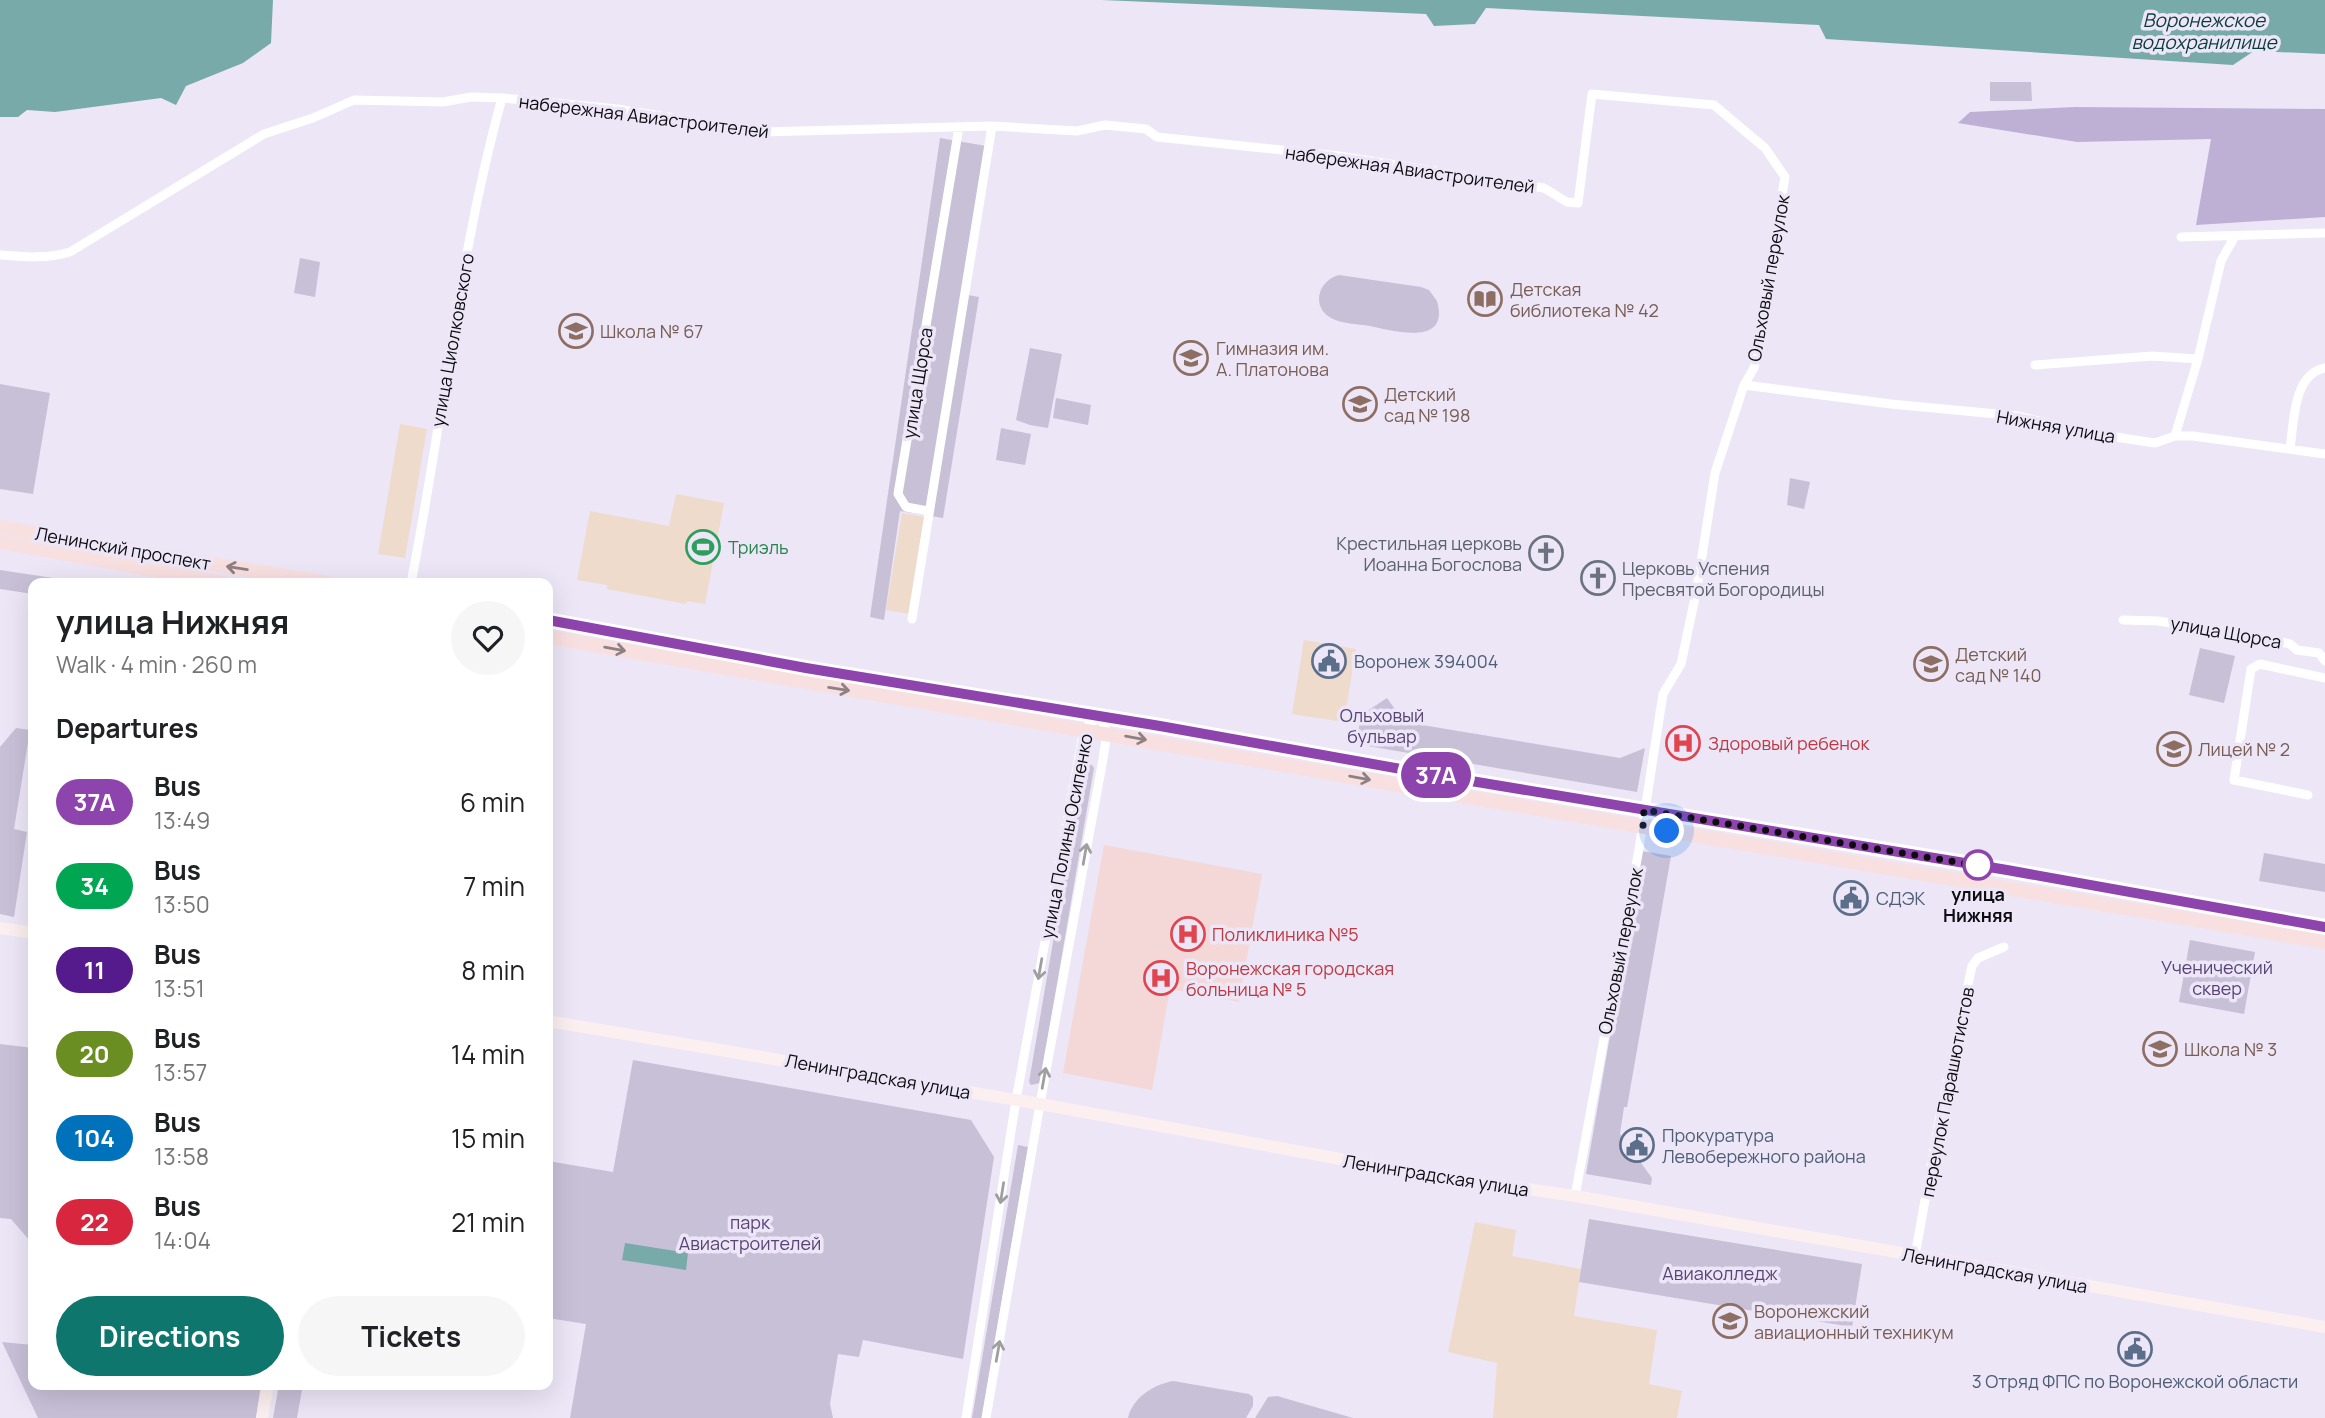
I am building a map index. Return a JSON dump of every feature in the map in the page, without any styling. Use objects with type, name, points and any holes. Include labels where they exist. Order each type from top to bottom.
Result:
[{"type":"main road","name":"Ленинский проспект","points":[[0,527],[298,578]]},
{"type":"main road","name":"Ленинский проспект","points":[[0,542],[197,578]]},
{"type":"main road","points":[[553,621],[806,668],[2007,870],[2325,927]]},
{"type":"main road","points":[[553,638],[2325,942]]},
{"type":"main road","points":[[0,928],[28,932]]},
{"type":"main road","name":"Ленинградская улица","points":[[553,1022],[1040,1104],[1411,1172],[1575,1196],[2325,1327]]},
{"type":"main road","points":[[262,1418],[267,1390]]},
{"type":"street","name":"набережная Авиастроителей","points":[[0,256],[55,257],[70,252],[264,134],[313,118],[354,100],[443,102],[471,97],[502,98],[617,109],[761,132],[992,126],[1077,131],[1105,125],[1146,129],[1157,137],[1339,156],[1544,188],[1567,202],[1578,203],[1592,94],[1714,105],[1765,148],[1785,177]]},
{"type":"street","name":"улица Циолковского","points":[[412,578],[472,226],[487,152],[502,98]]},
{"type":"street","points":[[912,619],[992,126]]},
{"type":"street","name":"улица Щорса","points":[[928,511],[906,507],[898,494],[959,127]]},
{"type":"street","name":"Ольховый переулок","points":[[1575,1196],[1643,826],[1663,694],[1681,664],[1697,587],[1714,473],[1744,385],[1754,368],[1785,177]]},
{"type":"street","points":[[2181,237],[2325,233]]},
{"type":"street","points":[[2175,436],[2198,359],[2221,261],[2235,236]]},
{"type":"street","points":[[2035,365],[2152,356],[2198,359]]},
{"type":"street","points":[[2290,449],[2297,402],[2305,380],[2317,369],[2325,368]]},
{"type":"street","name":"Нижняя улица","points":[[1744,385],[1891,404],[2018,416],[2089,433],[2155,443],[2175,436],[2193,436],[2325,454]]},
{"type":"street","name":"улица Щорса","points":[[2123,620],[2158,621],[2256,636],[2290,644],[2297,650],[2312,651],[2325,659]]},
{"type":"street","points":[[2308,795],[2234,780],[2251,669],[2260,664],[2325,678]]},
{"type":"street","name":"улица Полины Осипенко","points":[[966,1418],[1016,1100],[1084,729],[1100,716],[1107,733],[986,1418]]},
{"type":"street","name":"переулок Парашютистов","points":[[1915,1256],[1940,1116],[1972,966],[1978,958],[2004,947]]},
{"type":"shaded area","points":[[2075,107],[2325,109],[2325,217],[2196,225],[2211,139],[2077,142],[1958,123],[1970,112]]},
{"type":"shaded area","points":[[400,424],[427,429],[405,558],[378,554]]},
{"type":"shaded area","points":[[676,494],[724,503],[705,604],[687,601],[686,604],[607,589],[607,585],[577,580],[590,511],[669,526]]},
{"type":"shaded area","points":[[902,513],[924,517],[925,522],[910,614],[886,610]]},
{"type":"shaded area","points":[[1304,640],[1356,649],[1344,722],[1292,714]]},
{"type":"shaded area","name":"Воронежская городская больница № 5","points":[[1104,845],[1262,874],[1239,1002],[1170,989],[1152,1090],[1063,1073]]},
{"type":"shaded area","points":[[1475,1222],[1516,1230],[1512,1256],[1581,1269],[1574,1316],[1657,1330],[1649,1384],[1682,1391],[1677,1418],[1493,1418],[1497,1363],[1448,1352]]},
{"type":"green space","points":[[1990,82],[2031,82],[2032,101],[1990,101]]},
{"type":"green space","points":[[940,138],[992,147],[968,295],[979,297],[943,518],[900,511],[884,620],[870,617]]},
{"type":"green space","points":[[300,258],[320,262],[315,297],[294,293]]},
{"type":"green space","points":[[1339,275],[1429,290],[1437,301],[1439,315],[1435,325],[1417,333],[1332,319],[1320,305],[1320,292],[1327,282]]},
{"type":"green space","points":[[1030,348],[1062,354],[1048,428],[1016,420]]},
{"type":"green space","points":[[0,384],[50,393],[33,494],[0,489]]},
{"type":"green space","points":[[1056,398],[1091,405],[1088,425],[1053,418]]},
{"type":"green space","points":[[1001,428],[1031,434],[1025,465],[996,460]]},
{"type":"green space","points":[[1790,478],[1810,482],[1804,509],[1787,505]]},
{"type":"green space","points":[[0,570],[53,578],[28,578],[28,593],[0,589]]},
{"type":"green space","points":[[2200,648],[2235,656],[2224,703],[2189,695]]},
{"type":"green space","name":"Ольховый бульвар","points":[[1387,698],[1404,722],[1620,758],[1645,748],[1637,792],[1356,744],[1361,715]]},
{"type":"green space","points":[[16,728],[28,730],[14,829],[27,832],[14,917],[0,914],[0,747]]},
{"type":"green space","points":[[1086,764],[1094,768],[1040,1083],[1031,1085],[1029,1082],[1083,767]]},
{"type":"green space","points":[[1642,851],[1671,856],[1620,1134],[1652,1178],[1651,1185],[1586,1174]]},
{"type":"green space","points":[[2264,853],[2325,864],[2325,892],[2259,881]]},
{"type":"green space","name":"Ученический сквер","points":[[2190,940],[2255,952],[2244,1014],[2179,1002]]},
{"type":"green space","points":[[0,1044],[28,1047],[28,1239],[11,1219],[0,1218]]},
{"type":"green space","name":"парк Авиастроителей","points":[[633,1060],[971,1120],[994,1157],[963,1359],[863,1340],[859,1357],[838,1354],[830,1404],[833,1418],[570,1418],[586,1324],[553,1319],[553,1162],[613,1172]]},
{"type":"green space","points":[[1018,1145],[1028,1147],[982,1418],[972,1418]]},
{"type":"green space","name":"Авиаколледж","points":[[1589,1219],[1862,1264],[1852,1327],[1579,1282]]},
{"type":"green space","points":[[2,1342],[28,1345],[28,1390],[260,1390],[256,1418],[38,1418]]},
{"type":"green space","points":[[1173,1381],[1249,1394],[1253,1397],[1253,1406],[1246,1418],[1128,1418],[1134,1404],[1145,1393]]},
{"type":"green space","points":[[278,1390],[302,1390],[297,1418],[273,1418]]},
{"type":"green space","points":[[1277,1396],[1353,1418],[1255,1418],[1268,1397]]},
{"type":"water","points":[[0,0],[273,0],[271,43],[243,63],[186,86],[176,105],[161,98],[55,112],[27,110],[18,117],[0,117]]},
{"type":"water","name":"Воронежское водохранилище","points":[[1102,0],[2325,0],[2325,54],[2254,51],[2233,65],[1826,39],[1819,25],[1486,8],[1475,24],[1434,26],[1426,14]]},
{"type":"water","points":[[625,1243],[688,1253],[686,1270],[622,1260]]},
{"type":"bus line","name":"37А","points":[[553,621],[806,668],[2007,870],[2325,927]]},
{"type":"place","name":"Детская библиотека № 42","points":[[1485,299]]},
{"type":"place","name":"Школа № 67","points":[[576,331]]},
{"type":"place","name":"Гимназия им. А. Платонова","points":[[1191,358]]},
{"type":"place","name":"Детский сад № 198","points":[[1360,404]]},
{"type":"place","name":"Триэль","points":[[703,547]]},
{"type":"place","name":"Крестильная церковь Иоанна Богослова","points":[[1546,553]]},
{"type":"place","name":"Церковь Успения Пресвятой Богородицы","points":[[1598,578]]},
{"type":"place","name":"Воронеж 394004","points":[[1329,661]]},
{"type":"place","name":"Детский сад № 140","points":[[1931,664]]},
{"type":"place","name":"Здоровый ребенок","points":[[1683,743]]},
{"type":"place","name":"Лицей № 2","points":[[2174,749]]},
{"type":"place","name":"улица Нижняя","points":[[1978,865]]},
{"type":"place","name":"СДЭК","points":[[1851,898]]},
{"type":"place","name":"Поликлиника №5","points":[[1188,934]]},
{"type":"place","name":"Воронежская городская больница № 5","points":[[1161,978]]},
{"type":"place","name":"Школа № 3","points":[[2160,1049]]},
{"type":"place","name":"Прокуратура Левобережного района","points":[[1637,1145]]},
{"type":"place","name":"Воронежский авиационный техникум","points":[[1730,1321]]},
{"type":"place","name":"3 Отряд ФПС по Воронежской области","points":[[2135,1349]]},
{"type":"route","points":[[1667,831],[1643,826],[1644,810],[1980,866],[1978,865]]}]
